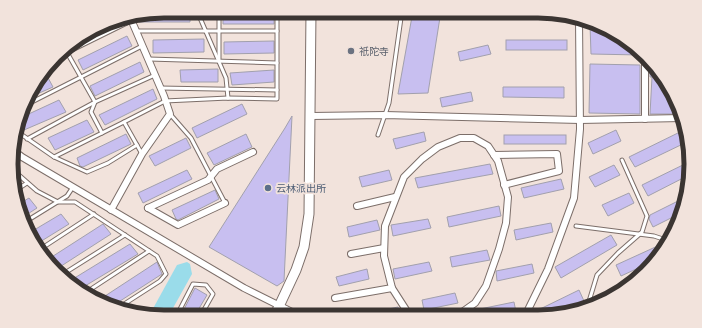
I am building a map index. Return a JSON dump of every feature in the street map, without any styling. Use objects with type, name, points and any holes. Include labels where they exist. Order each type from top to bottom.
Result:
[{"type":"street","points":[[278,310],[296,270],[304,247],[309,214],[311,18]]},
{"type":"street","points":[[111,210],[142,154],[170,114],[132,22]]},
{"type":"street","points":[[528,310],[548,269],[574,198],[580,120],[579,24]]},
{"type":"street","points":[[645,65],[645,119]]},
{"type":"street","points":[[311,116],[385,115],[580,120],[676,118]]},
{"type":"street","points":[[406,310],[392,288],[384,256],[385,226],[395,197],[404,177],[422,159],[438,147],[460,138],[474,138],[488,146],[498,161],[508,197],[506,223],[486,286],[475,303],[465,310]]},
{"type":"street","points":[[225,203],[178,225],[148,208],[208,180],[217,169],[253,152]]},
{"type":"street","points":[[18,154],[244,288],[289,310]]},
{"type":"street","points":[[494,155],[557,154],[559,171],[504,185]]},
{"type":"street","points":[[357,206],[395,197]]},
{"type":"street","points":[[351,254],[384,248]]},
{"type":"street","points":[[334,298],[392,288]]},
{"type":"lane","points":[[200,18],[226,78],[228,98]]},
{"type":"lane","points":[[219,18],[219,61]]},
{"type":"lane","points":[[54,157],[165,101],[228,98],[277,99],[277,18]]},
{"type":"lane","points":[[378,135],[389,103],[401,18]]},
{"type":"lane","points":[[86,41],[116,26]]},
{"type":"lane","points":[[136,31],[277,31]]},
{"type":"lane","points":[[32,102],[142,46]]},
{"type":"lane","points":[[67,55],[69,56],[95,102]]},
{"type":"lane","points":[[148,59],[277,62]]},
{"type":"lane","points":[[27,139],[95,102],[155,75]]},
{"type":"lane","points":[[160,88],[277,90]]},
{"type":"lane","points":[[95,102],[91,112],[102,133]]},
{"type":"lane","points":[[170,114],[191,138],[225,203]]},
{"type":"lane","points":[[124,122],[142,154]]},
{"type":"lane","points":[[21,135],[54,157],[87,172],[108,163],[137,145]]},
{"type":"lane","points":[[589,301],[597,275],[618,253],[642,232],[647,216],[622,160]]},
{"type":"lane","points":[[18,175],[37,191],[58,202],[75,202],[157,256],[166,274],[160,281],[124,304]]},
{"type":"lane","points":[[20,188],[27,183]]},
{"type":"lane","points":[[29,220],[67,196],[73,187]]},
{"type":"lane","points":[[44,247],[94,214]]},
{"type":"lane","points":[[576,226],[654,236],[663,239]]},
{"type":"lane","points":[[66,272],[125,235]]},
{"type":"lane","points":[[90,290],[149,251]]},
{"type":"lane","points":[[180,310],[193,284],[206,285],[213,294],[204,310]]},
{"type":"water","points":[[187,262],[190,264],[192,274],[172,310],[152,310],[177,265]]},
{"type":"building","points":[[154,18],[190,18],[190,22],[139,22],[139,20]]},
{"type":"building","points":[[223,18],[274,18],[274,24],[223,24]]},
{"type":"building","points":[[412,18],[440,18],[428,93],[398,94]]},
{"type":"building","points":[[590,28],[603,33],[627,48],[635,55],[591,54]]},
{"type":"building","points":[[127,36],[132,46],[83,70],[78,60]]},
{"type":"building","points":[[204,39],[204,52],[153,53],[153,40]]},
{"type":"building","points":[[506,40],[567,40],[567,50],[506,50]]},
{"type":"building","points":[[274,41],[274,53],[224,54],[224,42]]},
{"type":"building","points":[[488,45],[491,54],[460,61],[458,52]]},
{"type":"building","points":[[140,62],[144,72],[95,96],[90,86]]},
{"type":"building","points":[[590,64],[640,65],[640,114],[589,113]]},
{"type":"building","points":[[218,69],[218,82],[181,82],[180,70]]},
{"type":"building","points":[[274,70],[274,82],[232,85],[230,73]]},
{"type":"building","points":[[650,70],[669,99],[675,114],[650,114],[652,77],[650,77]]},
{"type":"building","points":[[47,76],[53,87],[36,95]]},
{"type":"building","points":[[503,87],[564,87],[564,98],[503,97]]},
{"type":"building","points":[[153,89],[157,99],[105,125],[99,115]]},
{"type":"building","points":[[471,92],[473,101],[442,107],[440,98]]},
{"type":"building","points":[[59,100],[66,112],[24,130],[23,127],[27,115]]},
{"type":"building","points":[[242,104],[247,114],[197,138],[192,128]]},
{"type":"building","name":"云林派出所","points":[[292,116],[284,281],[277,286],[209,247]]},
{"type":"building","points":[[87,120],[94,132],[55,150],[48,138]]},
{"type":"building","points":[[616,130],[621,141],[593,154],[588,143]]},
{"type":"building","points":[[424,132],[426,141],[396,149],[393,139]]},
{"type":"building","points":[[680,132],[683,144],[635,167],[629,157]]},
{"type":"building","points":[[126,134],[131,144],[83,167],[80,166],[77,158]]},
{"type":"building","points":[[246,134],[252,147],[214,165],[207,153]]},
{"type":"building","points":[[504,135],[566,135],[566,144],[504,144]]},
{"type":"building","points":[[186,138],[191,148],[155,166],[149,156]]},
{"type":"building","points":[[490,164],[493,174],[418,188],[415,178]]},
{"type":"building","points":[[684,164],[684,178],[648,196],[642,185]]},
{"type":"building","points":[[614,165],[620,175],[595,187],[589,177]]},
{"type":"building","points":[[187,170],[192,179],[143,203],[138,193]]},
{"type":"building","points":[[389,170],[392,180],[362,187],[359,177]]},
{"type":"building","points":[[561,179],[564,189],[524,198],[521,188]]},
{"type":"building","points":[[215,190],[219,199],[178,220],[176,219],[172,210]]},
{"type":"building","points":[[629,193],[634,203],[608,216],[602,205]]},
{"type":"building","points":[[29,198],[37,208],[27,214],[23,202]]},
{"type":"building","points":[[679,200],[674,216],[653,227],[649,219],[650,215]]},
{"type":"building","points":[[499,206],[501,216],[449,227],[447,217]]},
{"type":"building","points":[[61,214],[69,224],[41,241],[34,230]]},
{"type":"building","points":[[428,219],[431,228],[393,236],[391,225]]},
{"type":"building","points":[[377,220],[380,230],[349,237],[347,227]]},
{"type":"building","points":[[551,223],[553,232],[516,240],[514,230]]},
{"type":"building","points":[[103,224],[111,234],[60,266],[52,257]]},
{"type":"building","points":[[611,235],[617,245],[561,278],[555,267]]},
{"type":"building","points":[[130,244],[138,254],[85,286],[73,279]]},
{"type":"building","points":[[659,246],[641,267],[621,276],[616,265]]},
{"type":"building","points":[[487,250],[490,260],[452,267],[450,257]]},
{"type":"building","points":[[157,262],[162,274],[118,302],[102,296],[105,296]]},
{"type":"building","points":[[429,262],[432,271],[395,279],[393,269]]},
{"type":"building","points":[[532,264],[534,273],[497,281],[496,271]]},
{"type":"building","points":[[367,269],[369,279],[339,286],[336,277]]},
{"type":"building","points":[[195,288],[207,295],[198,310],[184,310]]},
{"type":"building","points":[[579,290],[584,301],[576,305],[557,309],[538,310]]},
{"type":"building","points":[[455,293],[458,303],[424,310],[422,300]]},
{"type":"building","points":[[514,302],[516,310],[475,310]]},
{"type":"building","points":[[398,307],[399,310],[384,310]]},
{"type":"place","name":"祇陀寺","points":[[351,51]]},
{"type":"place","name":"云林派出所","points":[[268,188]]}]
